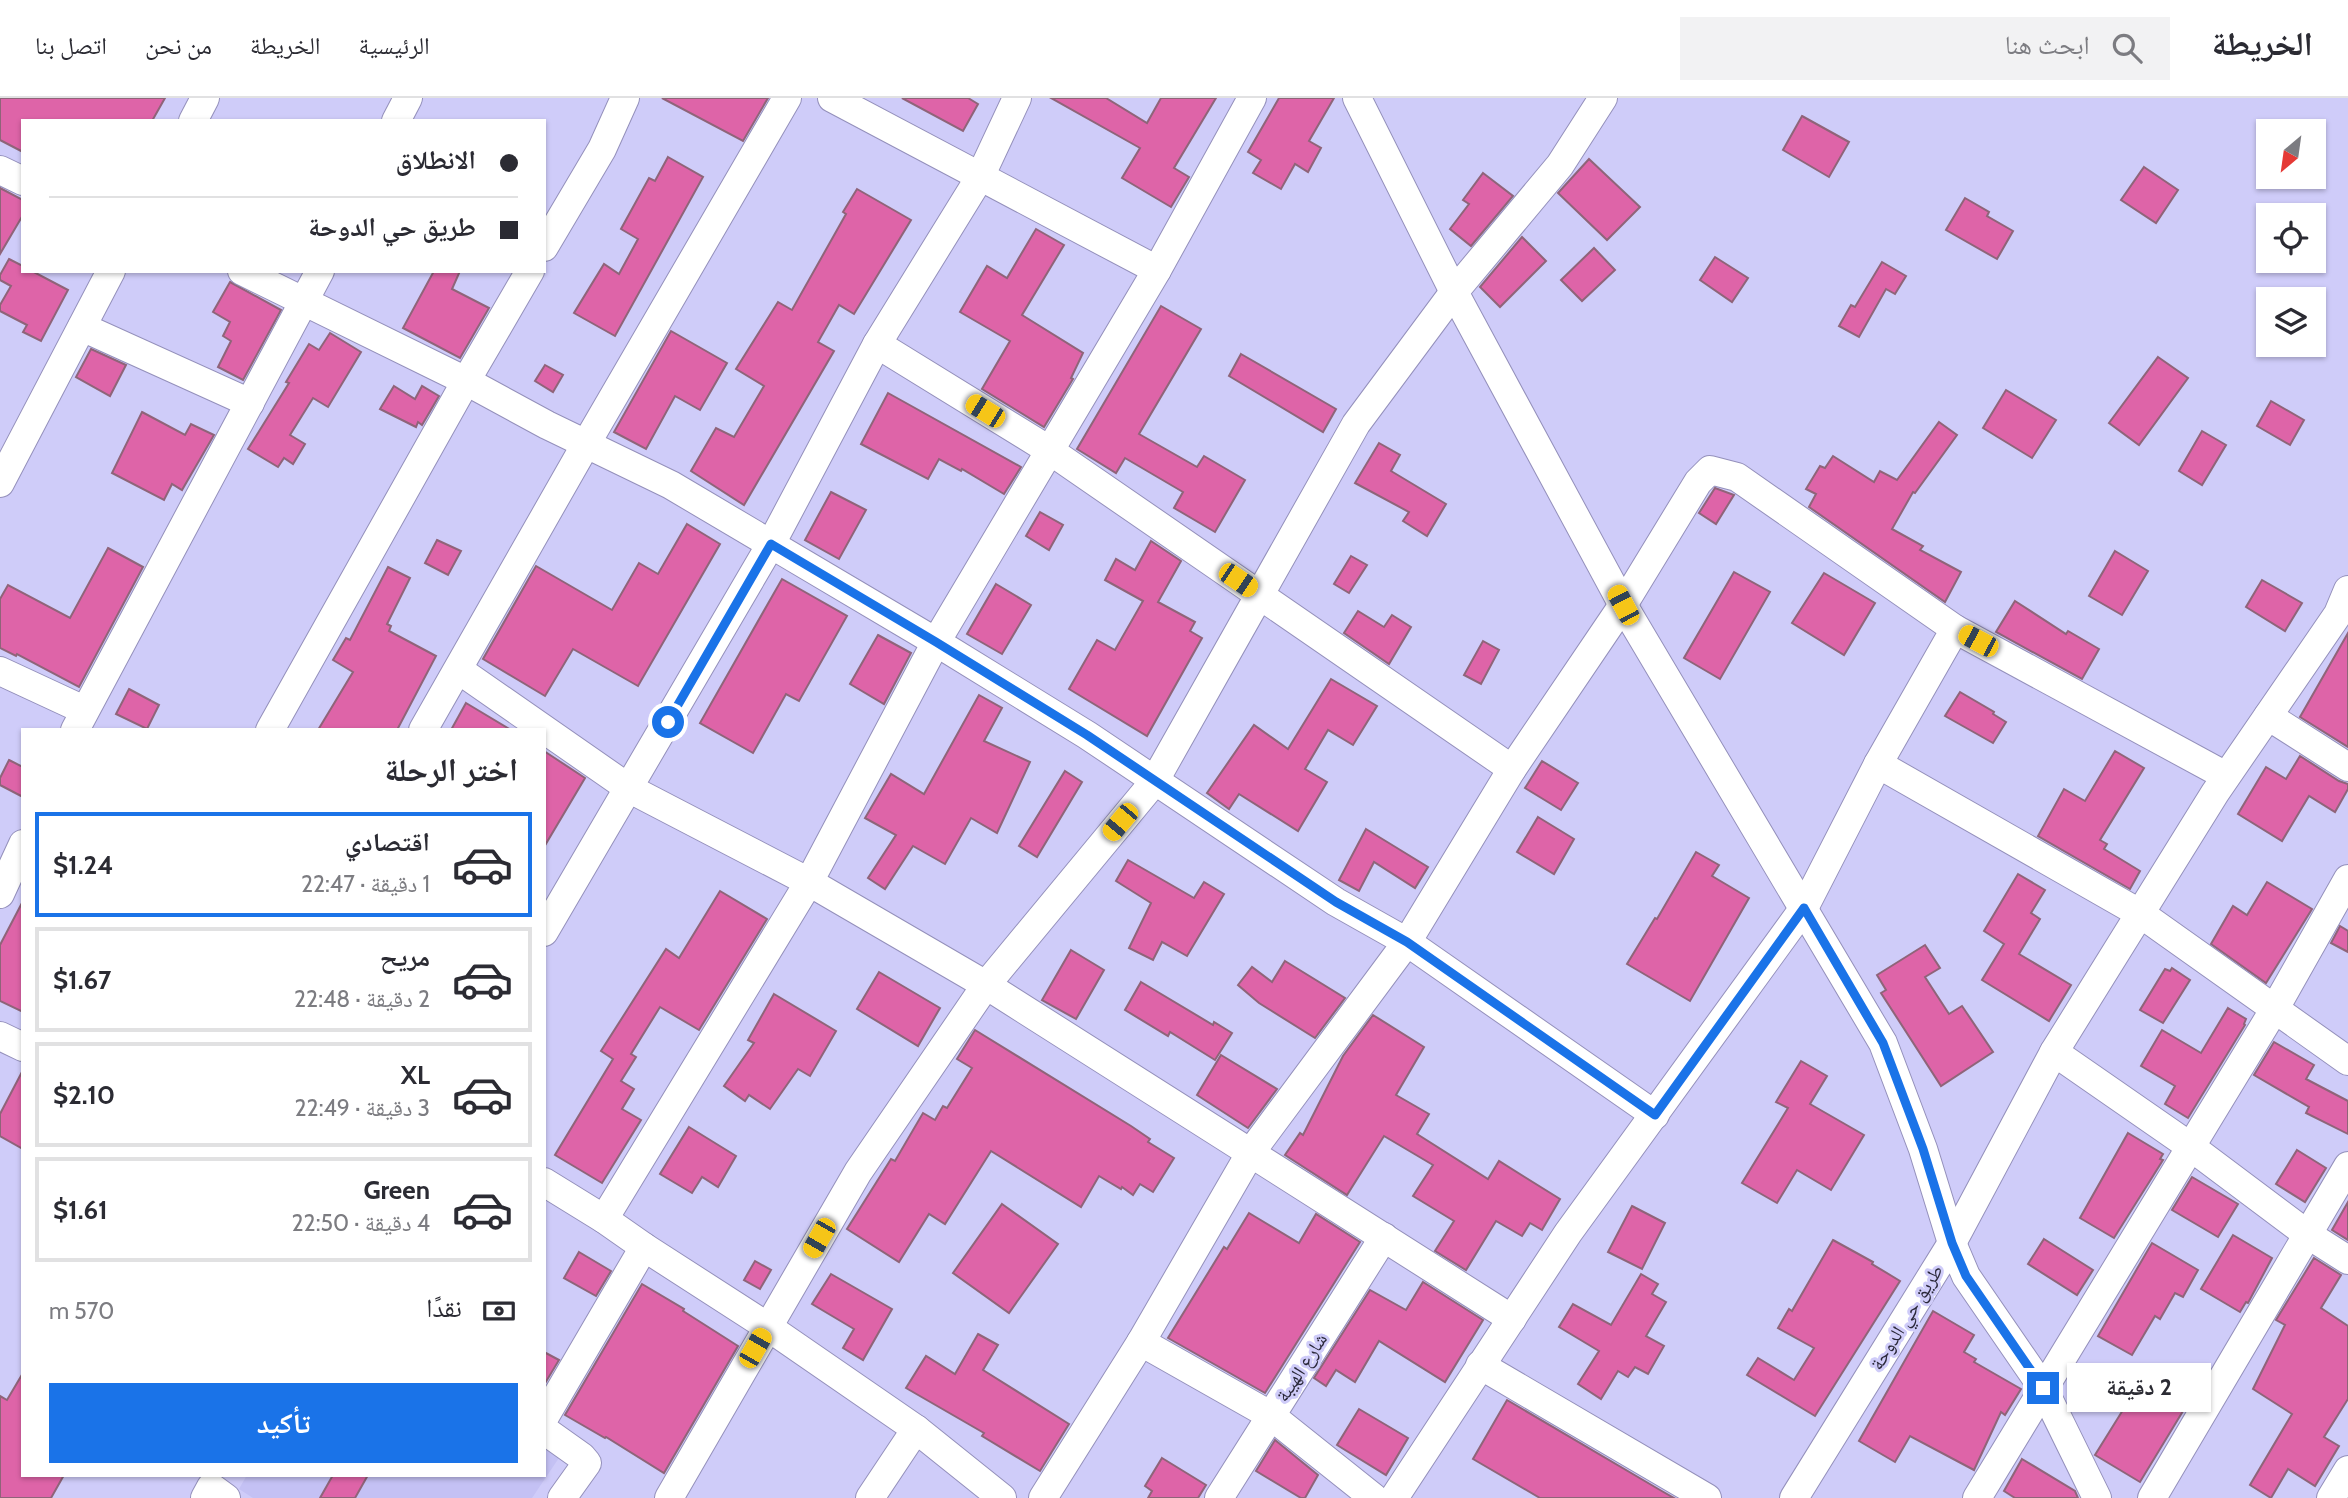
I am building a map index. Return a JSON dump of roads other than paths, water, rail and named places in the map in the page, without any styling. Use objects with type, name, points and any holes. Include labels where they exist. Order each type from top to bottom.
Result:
[{"type":"street","points":[[194,119],[205,98]]},
{"type":"street","points":[[397,119],[408,98]]},
{"type":"street","points":[[546,244],[602,149],[625,98]]},
{"type":"street","points":[[425,728],[787,98]]},
{"type":"street","points":[[832,98],[1157,270]]},
{"type":"street","points":[[546,925],[552,903],[630,789],[771,544],[877,344],[980,177],[1017,98]]},
{"type":"street","points":[[604,1219],[809,883],[936,642],[1157,270],[1252,98]]},
{"type":"street","points":[[1357,98],[1454,292],[1623,605],[1883,1043],[1923,1149],[1952,1243]]},
{"type":"street","points":[[669,1498],[858,1172],[986,985],[1154,782],[1356,424],[1454,292],[1560,165],[1603,98]]},
{"type":"street","points":[[0,170],[21,180]]},
{"type":"street","points":[[0,483],[110,273]]},
{"type":"street","points":[[246,273],[671,485],[936,642],[1087,735],[1336,902],[1407,942],[1655,1115]]},
{"type":"street","points":[[0,671],[79,720],[319,273]]},
{"type":"street","points":[[271,728],[529,273]]},
{"type":"street","points":[[82,327],[250,403]]},
{"type":"street","points":[[877,344],[1049,450],[1512,769]]},
{"type":"street","points":[[1043,1498],[1141,1342],[1251,1152],[1407,942],[1512,769],[1623,605],[1698,482],[1710,470],[1737,477],[1955,629],[2226,776]]},
{"type":"street","points":[[1952,1243],[2054,1052],[2226,776],[2344,608]]},
{"type":"street","points":[[1394,1498],[1568,1233],[1804,908],[1878,764],[1955,629]]},
{"type":"street","points":[[458,670],[542,728]]},
{"type":"street","points":[[2268,716],[2348,767]]},
{"type":"street","points":[[546,731],[630,789],[809,883],[986,985],[1511,1319]]},
{"type":"street","points":[[1878,764],[2141,914],[2348,1061]]},
{"type":"street","points":[[0,894],[21,848]]},
{"type":"street","points":[[1977,1498],[2344,893]]},
{"type":"street","points":[[0,1036],[21,1046]]},
{"type":"street","points":[[2054,1052],[2191,1147],[2307,1234],[2348,1260]]},
{"type":"street","points":[[2152,1498],[2348,1166]]},
{"type":"street","points":[[546,1183],[768,1327],[916,1429],[1002,1498]]},
{"type":"street","name":"شارع الهيبة","points":[[1219,1498],[1384,1237]]},
{"type":"street","name":"طريق حي الدوحة","points":[[1952,1243],[1966,1276],[2043,1388],[2097,1498]]},
{"type":"street","name":"طريق حي الدوحة","points":[[1794,1498],[1952,1243]]},
{"type":"street","points":[[546,1415],[644,1247]]},
{"type":"street","points":[[1141,1342],[1270,1415],[1374,1498]]},
{"type":"street","points":[[1480,1365],[1707,1498]]},
{"type":"street","points":[[870,1498],[916,1429]]},
{"type":"street","points":[[546,1431],[587,1463],[562,1498]]},
{"type":"street","points":[[2331,1498],[2348,1470]]}]
